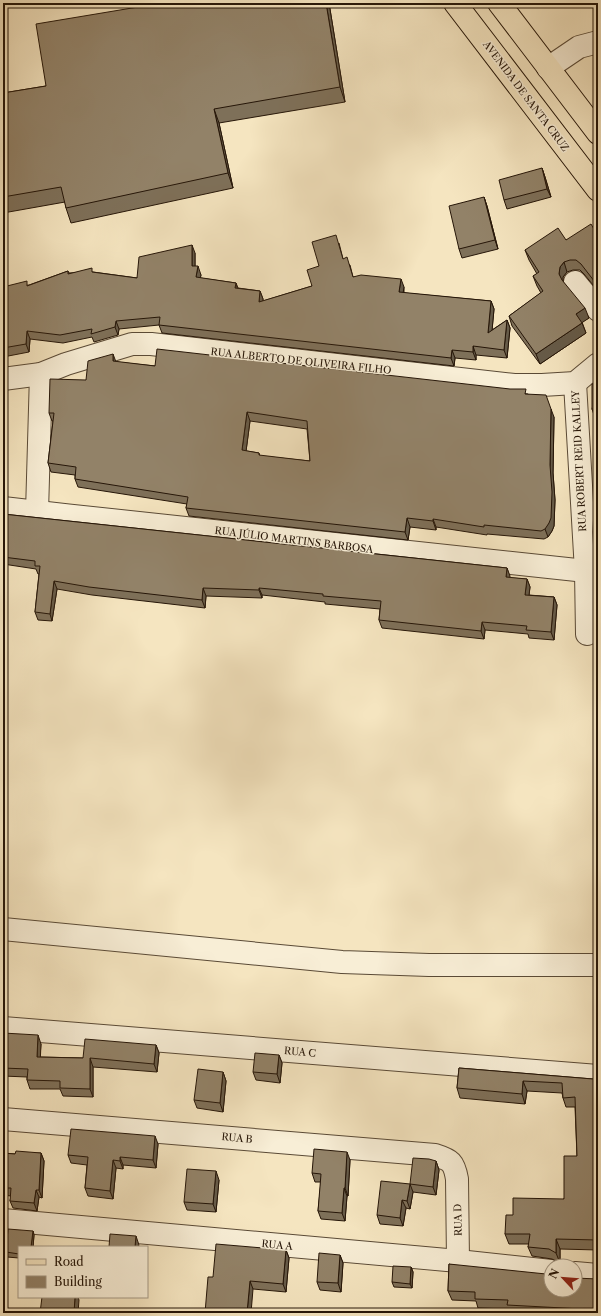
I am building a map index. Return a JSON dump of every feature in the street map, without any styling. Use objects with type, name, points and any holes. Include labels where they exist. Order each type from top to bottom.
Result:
[{"type":"main road","name":"AVENIDA DE SANTA CRUZ","points":[[455,3],[598,190]]},
{"type":"main road","points":[[499,3],[598,133]]},
{"type":"street","points":[[548,68],[579,47],[598,42]]},
{"type":"street","points":[[575,282],[598,310]]},
{"type":"street","name":"RUA ALBERTO DE OLIVEIRA FILHO","points":[[3,379],[41,374],[66,364],[132,344],[151,344],[514,385],[542,386],[575,383]]},
{"type":"street","points":[[575,383],[598,364]]},
{"type":"street","points":[[37,512],[41,374]]},
{"type":"street","name":"RUA ROBERT REID KALLEY","points":[[575,383],[586,571],[587,634]]},
{"type":"street","name":"RUA JÚLIO MARTINS BARBOSA","points":[[3,508],[371,549],[586,571]]},
{"type":"street","points":[[3,929],[342,962],[429,965],[598,965]]},
{"type":"street","name":"RUA C","points":[[3,1028],[598,1076]]},
{"type":"street","name":"RUA B","points":[[3,1119],[435,1154],[452,1163],[455,1167],[457,1178]]},
{"type":"street","name":"RUA D","points":[[457,1178],[458,1261]]},
{"type":"street","name":"RUA A","points":[[3,1220],[458,1261],[543,1270]]},
{"type":"street","points":[[583,1274],[598,1275]]},
{"type":"building","points":[[162,3],[326,3],[340,87],[214,109],[228,173],[66,208],[61,187],[3,197],[3,93],[46,86],[36,24]]},
{"type":"building","points":[[542,168],[547,189],[504,200],[499,180]]},
{"type":"building","points":[[484,197],[495,240],[459,249],[449,206]]},
{"type":"building","points":[[591,224],[598,236],[598,286],[581,264],[576,260],[564,262],[560,267],[559,274],[562,280],[585,308],[576,314],[582,323],[536,354],[509,316],[543,291],[533,276],[539,272],[525,250],[558,228],[566,240]]},
{"type":"building","points":[[336,235],[343,259],[347,257],[353,277],[361,275],[401,279],[399,292],[491,301],[488,333],[507,320],[504,350],[473,346],[473,352],[452,350],[451,358],[159,325],[160,317],[116,321],[115,327],[91,334],[92,329],[60,335],[27,331],[26,344],[3,348],[3,287],[27,281],[27,286],[68,271],[68,274],[92,268],[92,272],[137,278],[139,257],[192,245],[192,266],[198,266],[196,277],[236,283],[235,288],[260,291],[259,302],[312,286],[307,270],[319,266],[312,242]]},
{"type":"building","points":[[157,349],[510,389],[526,389],[525,394],[546,395],[551,409],[551,518],[545,529],[541,531],[484,525],[484,527],[433,519],[433,521],[407,518],[405,532],[186,508],[188,497],[75,479],[76,467],[48,463],[54,413],[49,413],[50,379],[86,380],[88,361],[113,354],[113,361],[155,366]],"holes":[[[247,412],[307,421],[310,461],[259,455],[259,453],[242,450]]]},
{"type":"building","points":[[592,384],[598,384],[598,409],[592,409]]},
{"type":"building","points":[[596,462],[598,462],[598,637],[593,532]]},
{"type":"building","points":[[3,514],[507,568],[506,577],[527,579],[525,595],[554,597],[551,632],[526,630],[527,626],[482,622],[481,631],[379,620],[381,601],[259,588],[259,590],[203,588],[202,600],[89,587],[54,581],[50,614],[35,612],[40,566],[35,566],[35,561],[3,557]]},
{"type":"building","points":[[3,1033],[38,1035],[37,1057],[83,1058],[85,1039],[156,1045],[154,1064],[90,1058],[90,1089],[60,1088],[60,1081],[27,1080],[28,1069],[3,1068]]},
{"type":"building","points":[[255,1053],[279,1055],[277,1074],[253,1072]]},
{"type":"building","points":[[459,1068],[593,1079],[598,1078],[598,1240],[556,1239],[556,1253],[549,1249],[528,1247],[530,1234],[505,1234],[506,1215],[513,1215],[513,1198],[564,1199],[564,1156],[577,1156],[575,1097],[563,1098],[562,1083],[523,1081],[522,1094],[457,1088]]},
{"type":"building","points":[[198,1069],[223,1072],[220,1103],[194,1100]]},
{"type":"building","points":[[71,1129],[155,1136],[153,1160],[120,1157],[120,1161],[113,1160],[110,1191],[85,1188],[88,1157],[68,1155]]},
{"type":"building","points":[[314,1149],[347,1152],[342,1213],[318,1211],[321,1174],[312,1173]]},
{"type":"building","points":[[16,1151],[41,1153],[39,1190],[36,1190],[34,1203],[10,1201],[11,1188],[3,1188],[3,1153],[15,1154]]},
{"type":"building","points":[[413,1158],[436,1161],[433,1187],[410,1184]]},
{"type":"building","points":[[187,1169],[216,1171],[213,1204],[184,1202]]},
{"type":"building","points":[[381,1181],[410,1184],[407,1201],[402,1200],[400,1218],[377,1215]]},
{"type":"building","points":[[8,1229],[33,1231],[31,1246],[18,1246],[18,1254],[6,1252]]},
{"type":"building","points":[[110,1234],[136,1236],[135,1246],[109,1246]]},
{"type":"building","points":[[216,1244],[286,1250],[283,1284],[250,1281],[247,1313],[205,1313],[208,1277],[213,1277]]},
{"type":"building","points":[[319,1253],[340,1255],[338,1283],[317,1282]]},
{"type":"building","points":[[449,1264],[543,1274],[543,1298],[583,1298],[583,1278],[598,1279],[598,1313],[583,1313],[582,1309],[507,1305],[508,1300],[475,1299],[475,1292],[448,1291]]},
{"type":"building","points":[[393,1266],[411,1267],[410,1284],[392,1282]]},
{"type":"building","points":[[42,1298],[75,1298],[74,1313],[40,1313]]}]
